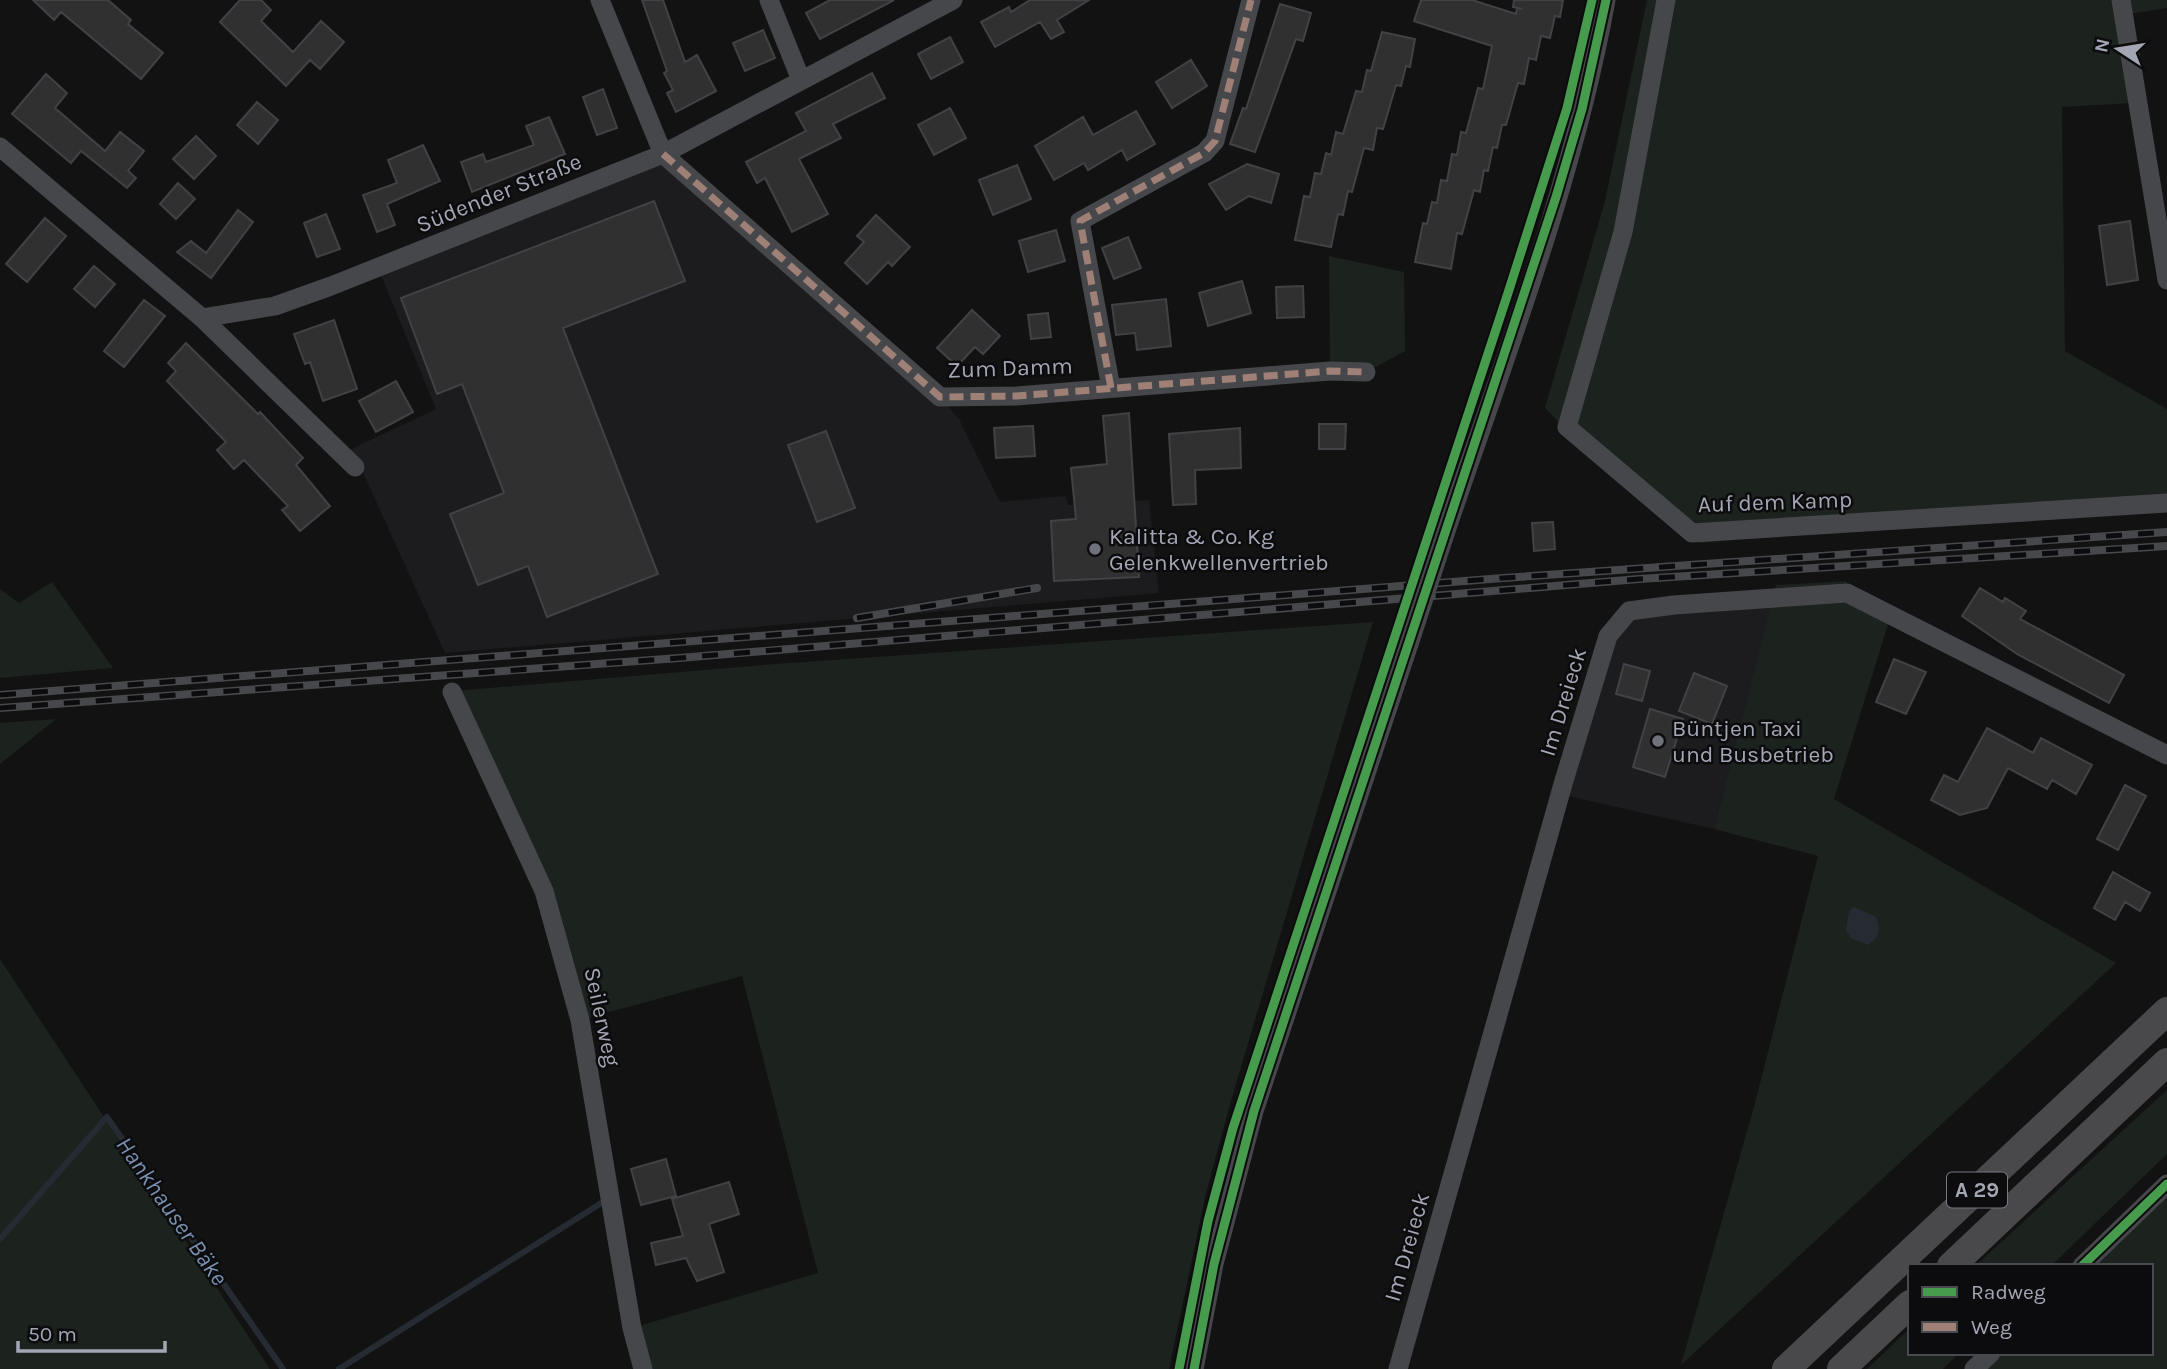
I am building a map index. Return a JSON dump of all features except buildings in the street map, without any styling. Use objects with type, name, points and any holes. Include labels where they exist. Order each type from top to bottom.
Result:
[{"type":"highway","name":"A 29","points":[[1786,1369],[2167,1011]]},
{"type":"highway","name":"A 29","points":[[1953,1264],[2167,1062]]},
{"type":"highway","points":[[1841,1369],[1908,1306]]},
{"type":"street","points":[[600,0],[663,153]]},
{"type":"street","points":[[769,0],[801,80]]},
{"type":"street","name":"Südender Straße","points":[[202,318],[275,306],[320,290],[663,153],[953,0]]},
{"type":"street","points":[[1111,388],[1080,220],[1205,153],[1215,141],[1251,0]]},
{"type":"street","points":[[1194,1369],[1214,1264],[1247,1136],[1556,197],[1582,109],[1606,0]]},
{"type":"street","name":"Auf dem Kamp","points":[[1666,0],[1623,232],[1567,427],[1692,533],[2167,503]]},
{"type":"street","points":[[2121,0],[2167,280]]},
{"type":"street","points":[[0,147],[202,318],[355,467]]},
{"type":"street","name":"Zum Damm","points":[[663,153],[940,397],[1016,396],[1330,370],[1366,372]]},
{"type":"street","name":"Im Dreieck","points":[[1398,1369],[1563,784],[1608,636],[1629,611],[1847,593],[2167,755]]},
{"type":"street","name":"Seilerweg","points":[[452,692],[544,891],[568,971],[580,1020],[632,1328],[643,1369]]},
{"type":"street","points":[[2083,1264],[2167,1184]]},
{"type":"street","points":[[1974,1369],[1989,1355]]},
{"type":"shaded area","points":[[1647,0],[2115,0],[2133,103],[2062,107],[2065,351],[2167,409],[2167,503],[1700,543],[1564,428],[1545,408],[1605,201]]},
{"type":"shaded area","points":[[2121,0],[2167,0],[2167,8],[2123,15]]},
{"type":"shaded area","points":[[663,154],[940,397],[959,419],[1000,502],[1066,496],[1068,505],[1149,500],[1159,593],[445,653],[360,466],[345,452],[436,409],[378,268]]},
{"type":"shaded area","points":[[1329,256],[1404,272],[1405,351],[1366,372],[1330,371]]},
{"type":"shaded area","points":[[1847,581],[1847,593],[1890,618],[1834,799],[2116,963],[1681,1365],[1755,1103],[1818,856],[1714,829],[1776,585]]},
{"type":"shaded area","points":[[52,582],[113,668],[0,678],[0,589],[19,603]]},
{"type":"shaded area","points":[[1775,591],[1714,829],[1568,796],[1616,639],[1632,602]]},
{"type":"shaded area","points":[[1373,622],[1231,1101],[1206,1193],[1169,1369],[643,1369],[632,1328],[818,1273],[742,976],[580,1020],[568,971],[454,691],[775,664]]},
{"type":"shaded area","points":[[56,719],[0,764],[0,723]]},
{"type":"shaded area","points":[[1854,907],[1876,917],[1878,933],[1868,945],[1851,938],[1846,930],[1849,911]]},
{"type":"shaded area","points":[[0,959],[270,1369],[0,1369]]},
{"type":"shaded area","points":[[2167,1090],[2167,1154],[2053,1264],[1977,1264]]},
{"type":"shaded area","points":[[2167,1183],[2167,1369],[1974,1369],[1988,1355],[2153,1355],[2153,1264],[2083,1264]]},
{"type":"shaded area","points":[[1908,1330],[1908,1355],[1957,1355],[1943,1369],[1867,1369]]},
{"type":"waterway","name":"Hankhauser Bäke","points":[[0,1239],[107,1117],[283,1369]]},
{"type":"waterway","name":"Hankhauser Bäke","points":[[339,1369],[606,1200]]},
{"type":"railway","points":[[0,695],[1503,578],[2167,532]]},
{"type":"railway","points":[[0,708],[679,658],[1639,579],[2167,546]]},
{"type":"railway","points":[[857,618],[1037,588]]},
{"type":"marked path","points":[[1111,388],[1080,221],[1204,153],[1215,141],[1251,0]]},
{"type":"marked path","points":[[663,154],[940,397],[1016,396],[1330,371],[1366,372]]},
{"type":"cycle path","points":[[1179,1369],[1208,1221],[1233,1128],[1567,108],[1592,0]]},
{"type":"cycle path","points":[[1194,1369],[1214,1264],[1254,1111],[1556,197],[1582,109],[1606,0]]},
{"type":"cycle path","points":[[2084,1264],[2167,1184]]},
{"type":"place","name":"Kalitta & Co. Kg Gelenkwellenvertrieb","points":[[1095,549]]},
{"type":"place","name":"Büntjen Taxi und Busbetrieb","points":[[1658,741]]}]
